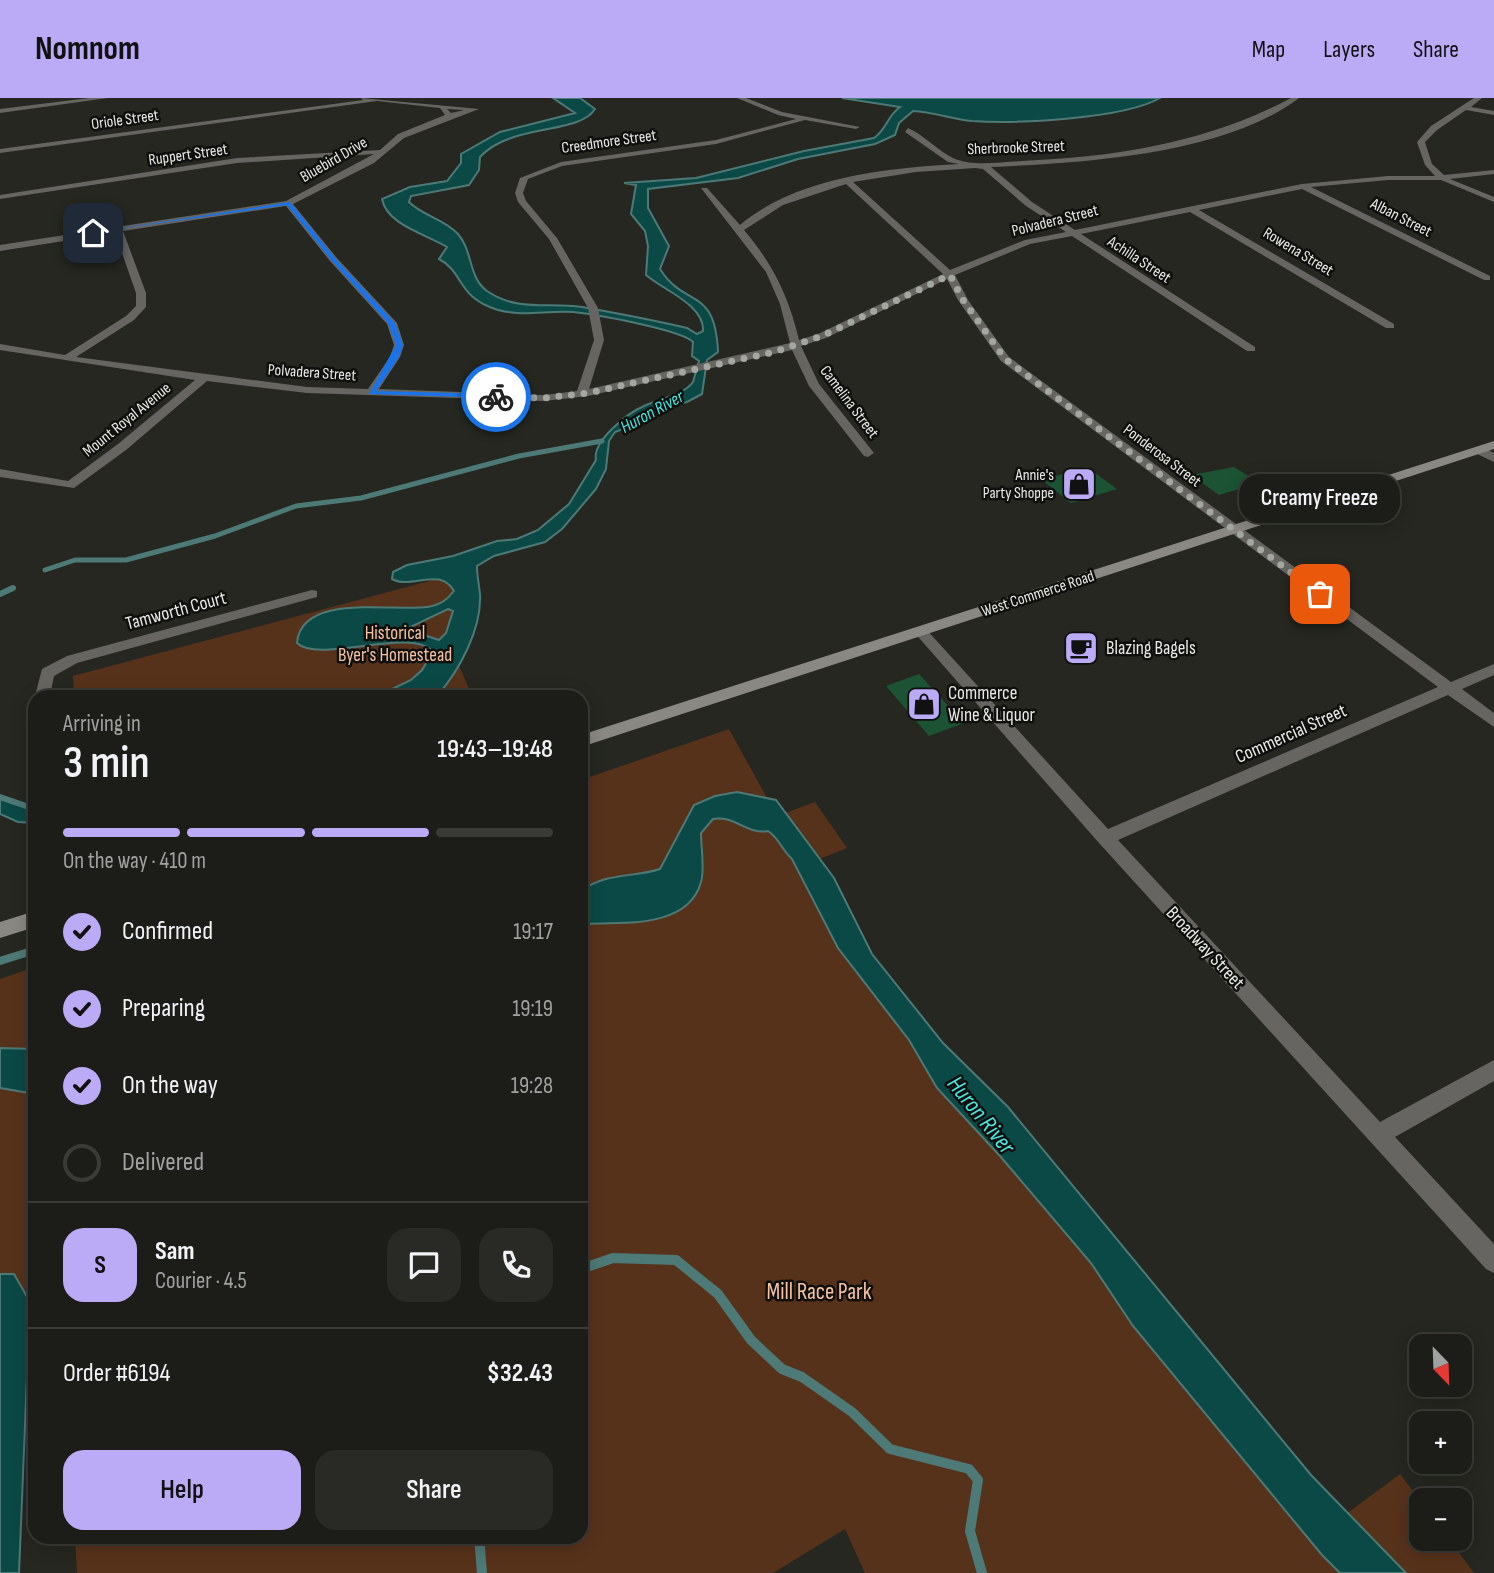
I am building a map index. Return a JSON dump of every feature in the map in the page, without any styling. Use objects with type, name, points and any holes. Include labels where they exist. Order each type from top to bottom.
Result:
[{"type":"main road","name":"West Commerce Road","points":[[588,739],[1494,445]]},
{"type":"main road","points":[[0,930],[28,921]]},
{"type":"street","points":[[0,111],[105,98]]},
{"type":"street","points":[[363,98],[442,107],[449,116]]},
{"type":"street","points":[[740,98],[753,106],[802,119],[856,127]]},
{"type":"street","name":"Sherbrooke Street","points":[[740,229],[764,211],[796,196],[847,181],[917,167],[1068,161],[1160,148],[1224,131],[1267,115],[1296,98]]},
{"type":"street","points":[[1479,98],[1434,128],[1421,142],[1421,155],[1426,164],[1442,178],[1494,200]]},
{"type":"street","name":"Oriole Street","points":[[0,150],[379,99]]},
{"type":"street","name":"Bluebird Drive","points":[[372,393],[395,357],[399,345],[391,323],[333,259],[288,203],[348,174],[410,132],[449,116],[477,109],[442,107]]},
{"type":"street","points":[[1467,108],[1494,113]]},
{"type":"street","name":"Creedmore Street","points":[[582,394],[599,340],[593,308],[553,238],[522,202],[519,193],[524,178],[542,169],[569,163],[721,141],[802,119]]},
{"type":"street","name":"Achilla Street","points":[[908,130],[951,160],[986,167],[1001,183],[1070,232],[1251,349]]},
{"type":"street","name":"Ruppert Street","points":[[0,197],[258,159],[328,151],[380,152]]},
{"type":"street","name":"Polvadera Street","points":[[1388,177],[1426,164]]},
{"type":"street","name":"Polvadera Street","points":[[0,347],[203,379],[307,390],[544,398],[582,394],[727,363],[822,336],[950,275],[1028,242],[1301,186],[1388,177],[1442,178],[1494,172]]},
{"type":"street","name":"Ponderosa Street","points":[[847,181],[950,275],[969,310],[1005,359],[1494,721]]},
{"type":"street","name":"Alban Street","points":[[1301,186],[1487,278]]},
{"type":"street","name":"Camelina Street","points":[[704,190],[740,229],[771,272],[786,305],[795,345],[807,375],[868,453]]},
{"type":"street","points":[[0,248],[288,203]]},
{"type":"street","name":"Rowena Street","points":[[1189,208],[1390,326]]},
{"type":"street","points":[[66,358],[130,318],[141,307],[141,293],[118,230]]},
{"type":"street","name":"Mount Royal Avenue","points":[[0,473],[70,485],[122,447],[203,379]]},
{"type":"street","points":[[1479,450],[1494,458]]},
{"type":"street","name":"Tamworth Court","points":[[43,690],[43,679],[51,668],[72,659],[312,594]]},
{"type":"street","name":"Broadway Street","points":[[920,631],[1105,838],[1494,1261]]},
{"type":"street","name":"Commercial Street","points":[[1105,838],[1494,669]]},
{"type":"street","points":[[1378,1135],[1494,1070]]},
{"type":"green space","name":"Historical Byer's Homestead","points":[[463,572],[458,663],[469,690],[74,690],[73,676]]},
{"type":"green space","name":"Mill Race Park","points":[[729,729],[777,816],[815,802],[847,848],[807,864],[853,947],[1322,1532],[1400,1474],[1410,1488],[1409,1551],[1458,1551],[1474,1573],[865,1573],[845,1529],[773,1573],[77,1573],[75,1544],[588,1544],[588,778]]},
{"type":"green space","points":[[28,969],[28,1301],[0,1313],[0,979]]},
{"type":"water","name":"Huron River","points":[[553,98],[580,98],[595,109],[575,123],[526,134],[493,146],[480,157],[479,170],[469,185],[411,196],[409,202],[458,234],[481,285],[498,298],[510,302],[582,307],[687,328],[697,334],[703,331],[697,313],[682,299],[646,275],[648,246],[645,231],[631,214],[636,185],[624,183],[696,178],[804,151],[874,138],[900,107],[842,98],[1160,98],[1121,111],[1041,121],[972,121],[913,111],[899,123],[895,135],[875,144],[798,159],[738,178],[648,189],[648,208],[669,246],[660,269],[679,289],[705,307],[716,331],[718,352],[707,360],[702,394],[687,402],[663,407],[638,423],[615,432],[609,441],[606,469],[596,489],[562,529],[545,542],[494,556],[477,566],[480,607],[473,635],[461,662],[441,690],[390,690],[411,680],[422,670],[433,652],[422,645],[406,643],[324,650],[308,648],[297,643],[302,627],[315,617],[332,611],[373,607],[427,607],[443,602],[454,591],[448,584],[434,579],[400,582],[392,579],[393,572],[407,565],[453,556],[497,541],[517,539],[538,530],[569,504],[596,460],[596,453],[605,436],[612,428],[637,410],[689,386],[693,382],[699,361],[692,356],[693,342],[686,337],[637,323],[584,313],[517,313],[485,305],[468,292],[447,264],[439,259],[447,247],[408,228],[385,208],[382,199],[410,187],[447,181],[461,163],[461,154],[500,132],[575,113]],"holes":[[[448,609],[453,611],[446,633],[439,640],[406,629]]]},
{"type":"water","name":"Huron River","points":[[737,792],[776,800],[834,878],[872,954],[943,1043],[1008,1107],[1311,1475],[1406,1573],[1340,1573],[1322,1555],[1133,1326],[1091,1263],[1000,1156],[937,1088],[909,1040],[838,948],[792,859],[772,834],[728,820],[713,819],[701,833],[701,882],[694,898],[682,909],[650,920],[588,924],[588,886],[610,878],[660,869],[694,805],[715,796]]},
{"type":"water","points":[[0,797],[28,807],[28,823],[18,822],[0,814]]},
{"type":"water","points":[[0,1048],[28,1049],[28,1093],[0,1088]]},
{"type":"water","points":[[0,1274],[14,1274],[28,1298],[19,1573],[0,1573]]},
{"type":"building","name":"Annie's Party Shoppe","points":[[1087,467],[1117,489],[1071,503],[1042,480]]},
{"type":"building","points":[[1234,467],[1259,483],[1219,495],[1191,475]]},
{"type":"building","name":"Commerce Wine & Liquor","points":[[919,674],[964,723],[929,736],[886,686]]},
{"type":"waterway","points":[[45,570],[75,560],[126,560],[215,536],[296,506],[361,498],[519,456],[602,441]]},
{"type":"waterway","points":[[0,594],[13,588]]},
{"type":"waterway","points":[[0,797],[28,807]]},
{"type":"waterway","points":[[0,961],[28,952]]},
{"type":"waterway","points":[[588,1267],[613,1258],[676,1260],[718,1294],[751,1340],[782,1369],[802,1377],[852,1412],[890,1449],[969,1469],[978,1480],[970,1531],[982,1573]]},
{"type":"waterway","points":[[480,1544],[482,1573]]},
{"type":"way so far","points":[[496,397],[544,398],[588,393],[774,352],[822,336],[950,275],[963,300],[1005,359],[1320,594]]},
{"type":"place","name":"Annie's Party Shoppe","points":[[1079,484]]},
{"type":"place","name":"Creamy Freeze","points":[[1320,594]]},
{"type":"place","name":"Blazing Bagels","points":[[1081,648]]},
{"type":"place","name":"Commerce Wine & Liquor","points":[[924,704]]},
{"type":"route","points":[[93,233],[288,203],[363,294],[391,323],[399,345],[395,357],[372,393],[496,397]]}]
